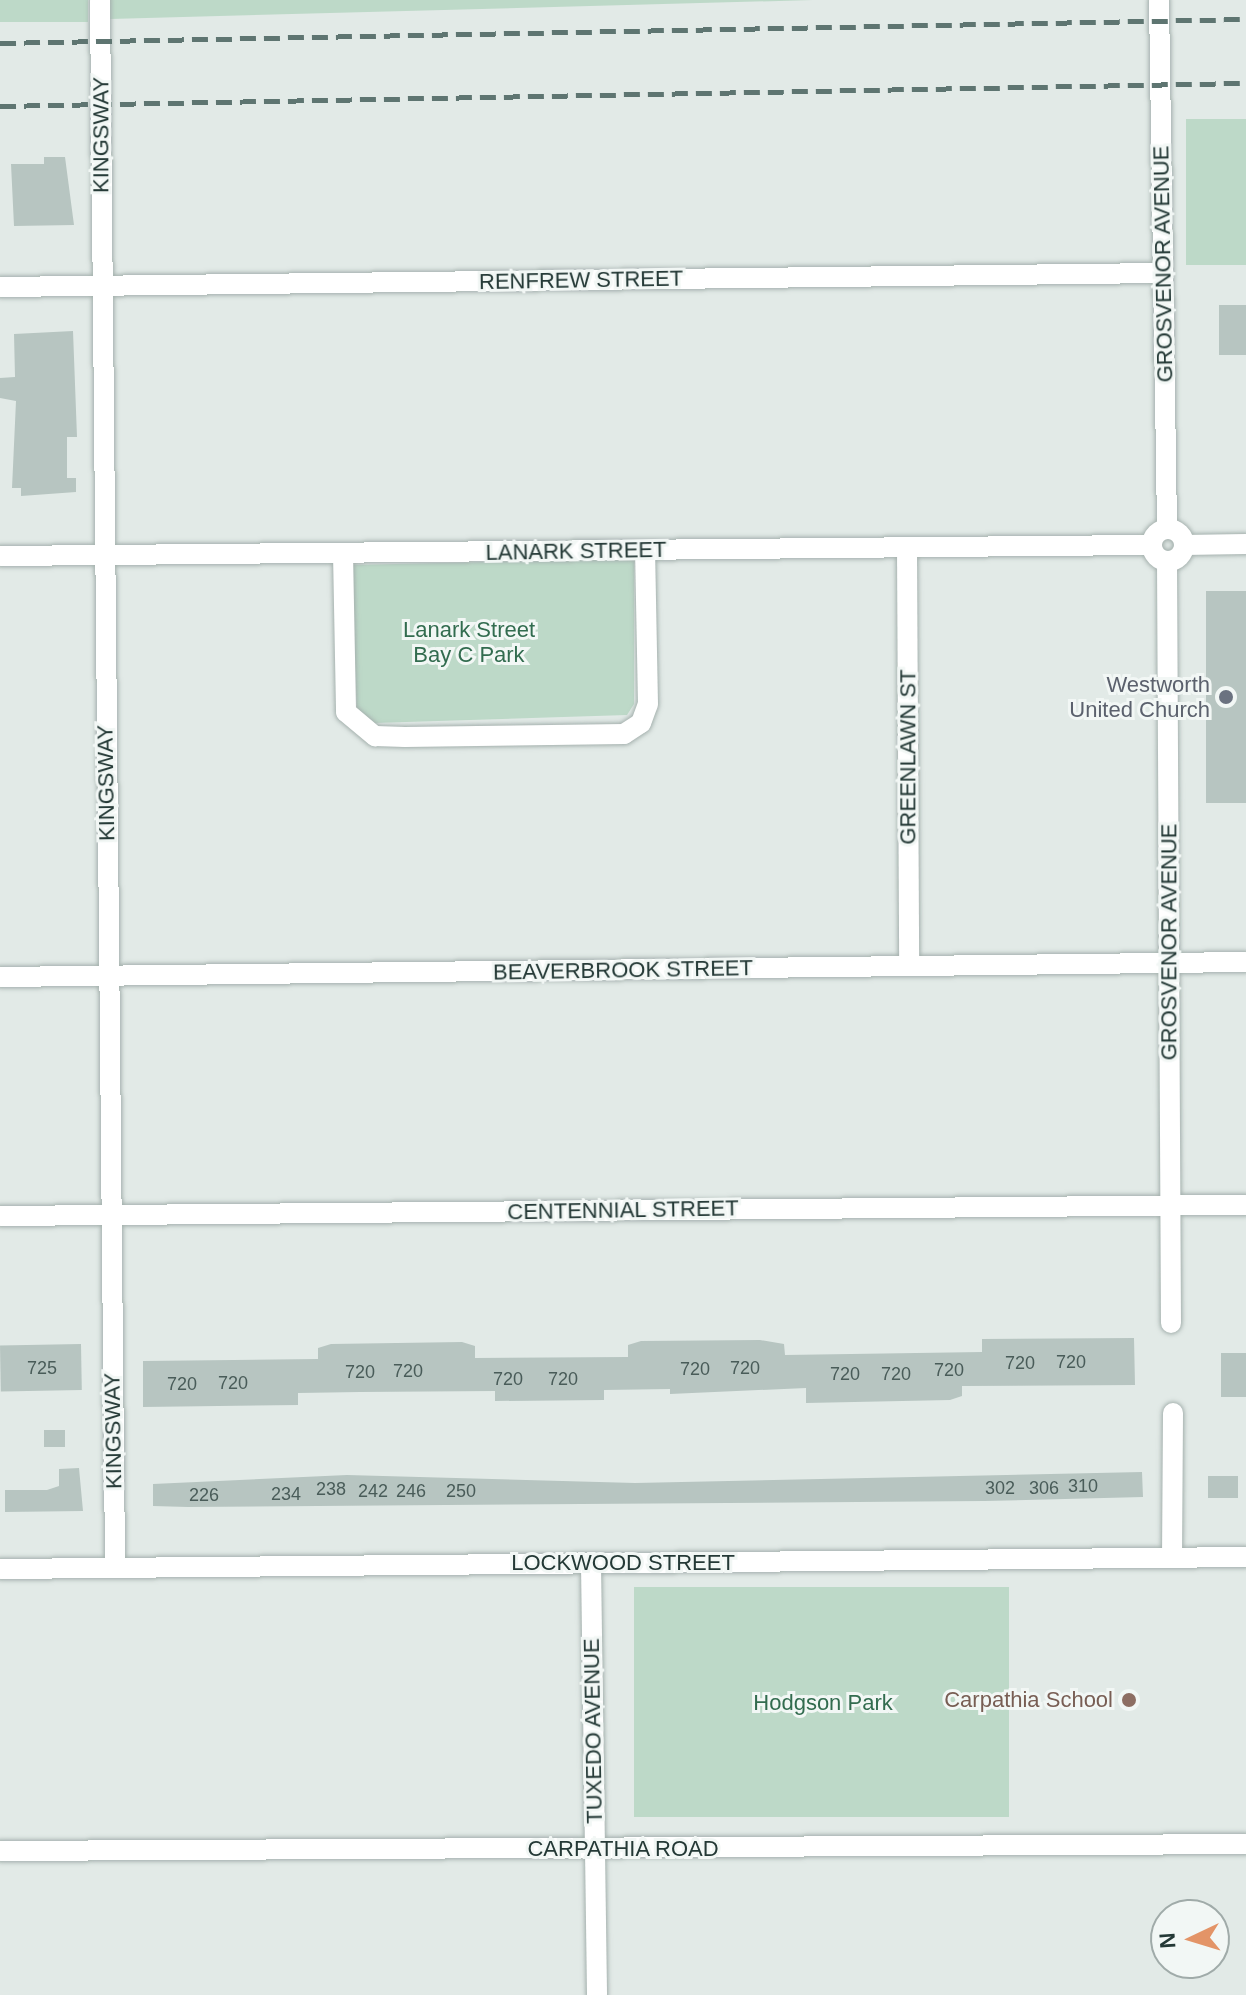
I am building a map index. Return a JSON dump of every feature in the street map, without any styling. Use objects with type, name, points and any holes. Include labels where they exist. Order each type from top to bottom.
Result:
[{"type":"street","name":"KINGSWAY","points":[[100,0],[115,1567]]},
{"type":"street","name":"GROSVENOR AVENUE","points":[[1159,0],[1167,528]]},
{"type":"street","name":"RENFREW STREET","points":[[0,287],[1163,273]]},
{"type":"street","points":[[1184,545],[1167,528],[1151,545],[1167,561],[1184,545],[1246,544]]},
{"type":"street","name":"LANARK STREET","points":[[0,556],[1151,545]]},
{"type":"street","name":"GREENLAWN ST","points":[[907,548],[909,966]]},
{"type":"street","points":[[343,553],[346,712],[375,736],[436,736],[624,734],[641,723],[648,704],[645,551]]},
{"type":"street","name":"GROSVENOR AVENUE","points":[[1167,561],[1171,1323]]},
{"type":"street","name":"BEAVERBROOK STREET","points":[[0,977],[1246,962]]},
{"type":"street","name":"CENTENNIAL STREET","points":[[0,1216],[1246,1205]]},
{"type":"street","points":[[1172,1558],[1173,1413]]},
{"type":"street","name":"LOCKWOOD STREET","points":[[0,1569],[1246,1557]]},
{"type":"street","name":"TUXEDO AVENUE","points":[[591,1564],[597,1995]]},
{"type":"street","name":"CARPATHIA ROAD","points":[[0,1851],[1246,1844]]},
{"type":"green space","points":[[0,0],[88,0],[88,22],[0,22]]},
{"type":"green space","points":[[110,0],[813,0],[110,19]]},
{"type":"green space","points":[[1186,119],[1246,119],[1246,265],[1186,265]]},
{"type":"green space","name":"Lanark Street Bay C Park","points":[[634,559],[634,704],[627,715],[374,723],[357,709],[350,565]]},
{"type":"green space","name":"Hodgson Park","points":[[634,1587],[1009,1587],[1009,1817],[634,1817]]},
{"type":"building","points":[[44,157],[65,157],[74,225],[14,226],[11,164],[44,164]]},
{"type":"building","points":[[1219,305],[1246,305],[1246,355],[1219,355]]},
{"type":"building","points":[[73,331],[77,437],[67,437],[67,478],[76,478],[76,492],[21,496],[21,488],[12,488],[16,401],[0,398],[0,378],[15,377],[14,334]]},
{"type":"building","name":"Westworth United Church","points":[[1206,591],[1246,591],[1246,803],[1206,803]]},
{"type":"building","points":[[1134,1338],[1135,1385],[962,1386],[962,1396],[950,1400],[806,1403],[806,1388],[670,1394],[670,1389],[604,1390],[604,1400],[495,1401],[495,1391],[360,1392],[298,1393],[298,1405],[143,1407],[143,1361],[318,1359],[318,1348],[331,1344],[462,1342],[475,1346],[475,1358],[628,1357],[628,1345],[641,1341],[760,1340],[784,1344],[785,1355],[982,1352],[982,1339]]},
{"type":"building","points":[[81,1344],[82,1390],[1,1391],[0,1345]]},
{"type":"building","points":[[1221,1353],[1246,1353],[1246,1397],[1221,1397]]},
{"type":"building","points":[[44,1430],[65,1430],[65,1447],[44,1447]]},
{"type":"building","points":[[79,1468],[83,1511],[5,1512],[5,1490],[47,1490],[59,1486],[59,1469]]},
{"type":"building","points":[[1142,1472],[1143,1497],[984,1501],[153,1506],[153,1484],[347,1475],[635,1483]]},
{"type":"building","points":[[1208,1476],[1238,1476],[1238,1498],[1208,1498]]},
{"type":"railway","points":[[0,43],[1246,19]]},
{"type":"railway","points":[[0,106],[1246,83]]},
{"type":"place","name":"Westworth United Church","points":[[1226,697]]},
{"type":"place","name":"Carpathia School","points":[[1129,1700]]}]
